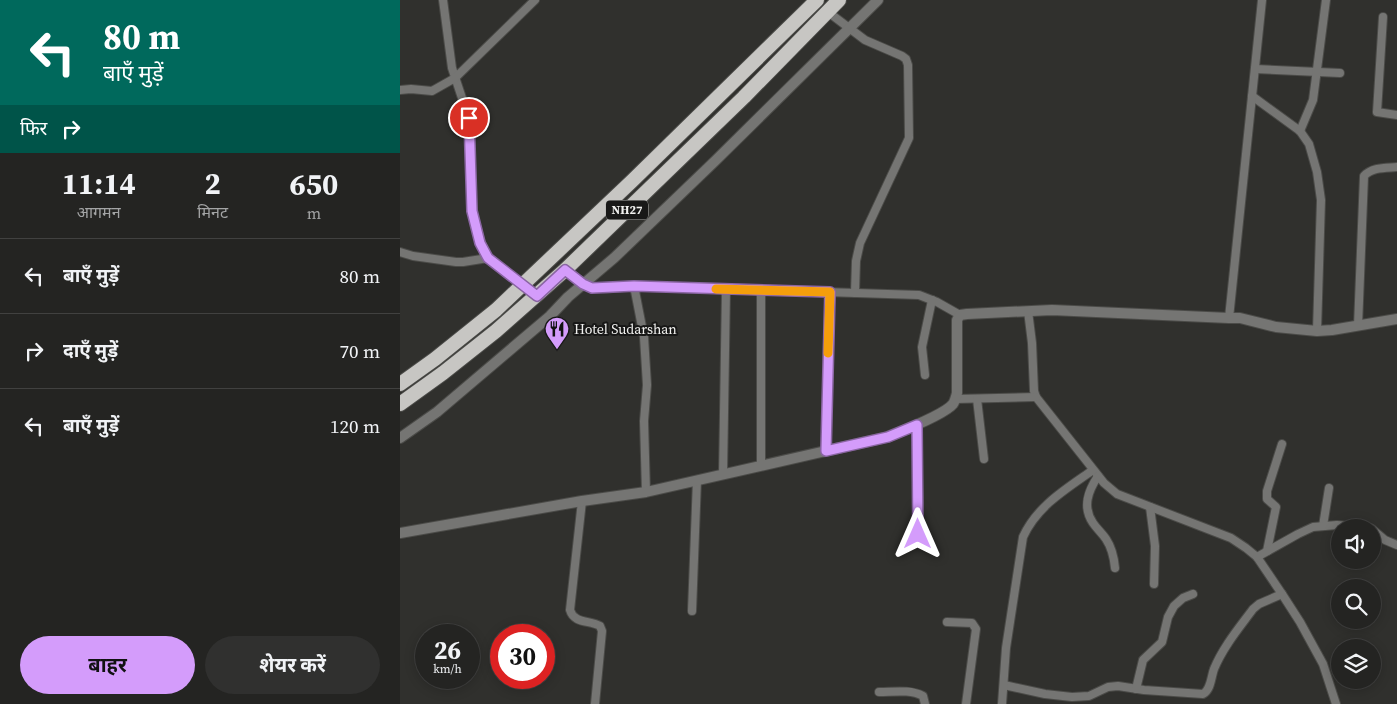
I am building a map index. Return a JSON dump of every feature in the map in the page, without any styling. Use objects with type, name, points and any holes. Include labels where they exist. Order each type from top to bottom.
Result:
[{"type":"highway","name":"NH27","points":[[400,384],[435,359],[496,310],[625,188],[816,0]]},
{"type":"highway","name":"NH27","points":[[400,404],[443,374],[537,296],[736,104],[840,0]]},
{"type":"street","points":[[443,0],[451,60],[455,78],[469,118],[472,211],[480,243],[488,258],[537,296]]},
{"type":"street","points":[[400,90],[432,91],[455,78],[535,0]]},
{"type":"street","points":[[400,438],[438,412],[550,316],[583,284],[614,258],[878,0]]},
{"type":"street","points":[[1229,318],[1262,0]]},
{"type":"street","points":[[1300,131],[1313,100],[1326,0]]},
{"type":"street","points":[[828,12],[870,43],[902,56],[906,59],[908,65],[908,138],[860,243],[856,261],[855,293]]},
{"type":"street","points":[[1382,17],[1377,112],[1397,114]]},
{"type":"street","points":[[1255,69],[1340,73]]},
{"type":"street","points":[[1252,96],[1300,131],[1309,144],[1317,172],[1321,200],[1317,331]]},
{"type":"street","points":[[1358,326],[1364,176],[1370,170],[1397,167]]},
{"type":"street","points":[[400,252],[413,256],[456,262],[488,258]]},
{"type":"street","points":[[565,270],[583,284],[592,288],[634,286],[919,295],[960,316]]},
{"type":"street","points":[[634,286],[643,329],[646,366],[647,385],[644,420],[646,492]]},
{"type":"street","points":[[723,475],[726,289]]},
{"type":"street","points":[[761,290],[761,466]]},
{"type":"street","points":[[826,451],[830,292]]},
{"type":"street","points":[[925,375],[922,348],[932,300]]},
{"type":"street","points":[[400,533],[646,492],[888,437],[917,425],[948,408],[955,400],[957,393],[956,326],[960,316],[967,314],[1052,310],[1240,318],[1276,327],[1317,331],[1397,319]]},
{"type":"street","points":[[1028,311],[1036,397],[1104,483],[1117,494],[1230,538],[1257,557],[1300,622],[1323,664],[1336,704]]},
{"type":"street","points":[[955,400],[1036,397]]},
{"type":"street","points":[[977,399],[984,459]]},
{"type":"street","points":[[917,425],[918,534]]},
{"type":"street","points":[[1267,551],[1276,507],[1267,499],[1267,491],[1282,444]]},
{"type":"street","points":[[1096,473],[1086,506],[1092,522],[1106,539],[1112,550],[1115,568]]},
{"type":"street","points":[[1002,704],[1006,648],[1023,536],[1028,524],[1051,500],[1096,473]]},
{"type":"street","points":[[692,611],[697,480]]},
{"type":"street","points":[[1323,526],[1329,488]]},
{"type":"street","points":[[582,502],[570,610],[571,615],[575,619],[596,623],[600,626],[602,632],[595,704]]},
{"type":"street","points":[[1150,507],[1155,546],[1154,584]]},
{"type":"street","points":[[1257,557],[1307,529],[1331,525]]},
{"type":"street","points":[[1381,536],[1397,545]]},
{"type":"street","points":[[1136,689],[1143,660],[1162,642],[1168,617],[1174,606],[1183,598],[1193,594]]},
{"type":"street","points":[[1004,685],[1084,700],[1108,687],[1118,686],[1198,694],[1206,692],[1223,652],[1253,609],[1259,604],[1282,594]]},
{"type":"street","points":[[947,622],[972,623],[976,629],[966,704]]},
{"type":"street","points":[[879,692],[909,692],[918,694],[923,696],[926,704]]},
{"type":"slow traffic","points":[[716,289],[830,292],[828,353]]},
{"type":"place","name":"Hotel Sudarshan","points":[[557,350]]},
{"type":"route","points":[[469,118],[472,211],[480,243],[488,258],[537,296],[565,270],[583,284],[592,288],[634,286],[830,292],[826,451],[888,437],[917,425],[918,534]]}]
